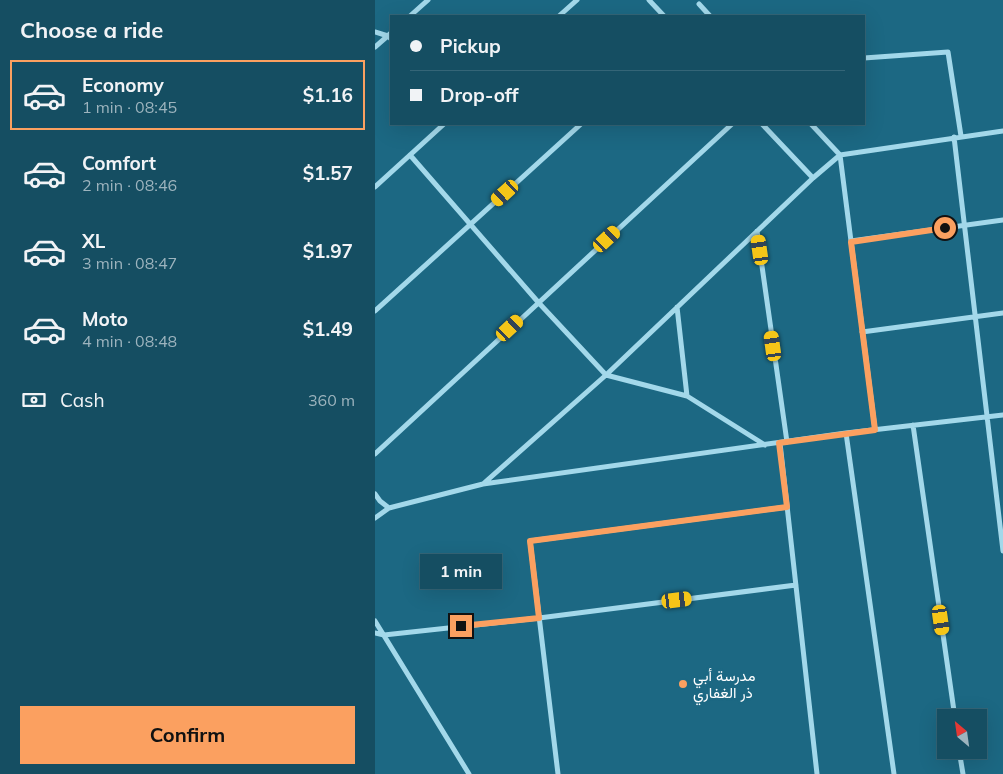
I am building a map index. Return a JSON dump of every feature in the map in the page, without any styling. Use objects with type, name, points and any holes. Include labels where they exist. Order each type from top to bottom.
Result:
[{"type":"street","points":[[411,15],[428,0]]},
{"type":"street","points":[[560,15],[577,0]]},
{"type":"street","points":[[649,0],[663,15]]},
{"type":"street","points":[[699,4],[710,15]]},
{"type":"street","points":[[375,32],[390,36]]},
{"type":"street","points":[[375,48],[390,36]]},
{"type":"street","points":[[865,58],[948,52],[961,136]]},
{"type":"street","points":[[375,187],[443,125]]},
{"type":"street","points":[[375,311],[580,125]]},
{"type":"street","points":[[375,454],[537,302],[731,125]]},
{"type":"street","points":[[763,125],[813,178]]},
{"type":"street","points":[[812,125],[840,155],[875,430]]},
{"type":"street","points":[[483,484],[606,375],[813,178],[840,155],[1003,131]]},
{"type":"street","points":[[954,137],[1003,551]]},
{"type":"street","points":[[411,155],[537,302],[606,375],[687,396],[765,445]]},
{"type":"street","points":[[851,242],[1003,220]]},
{"type":"street","points":[[757,231],[787,442]]},
{"type":"street","points":[[677,307],[687,396]]},
{"type":"street","points":[[862,332],[1003,313]]},
{"type":"street","points":[[375,518],[389,508],[483,484],[846,433],[1003,415]]},
{"type":"street","points":[[913,425],[954,709]]},
{"type":"street","points":[[846,433],[894,774]]},
{"type":"street","points":[[779,443],[817,774]]},
{"type":"street","points":[[375,494],[389,508]]},
{"type":"street","points":[[558,774],[530,541],[787,507]]},
{"type":"street","points":[[375,633],[384,635],[539,618],[795,585]]},
{"type":"street","points":[[375,622],[469,774]]},
{"type":"street","points":[[960,759],[963,774]]},
{"type":"place","name":"مدرسة أبي ذر الغفاري","points":[[683,684]]},
{"type":"route","points":[[461,626],[539,618],[530,541],[787,507],[779,443],[875,430],[851,242],[945,228]]}]
